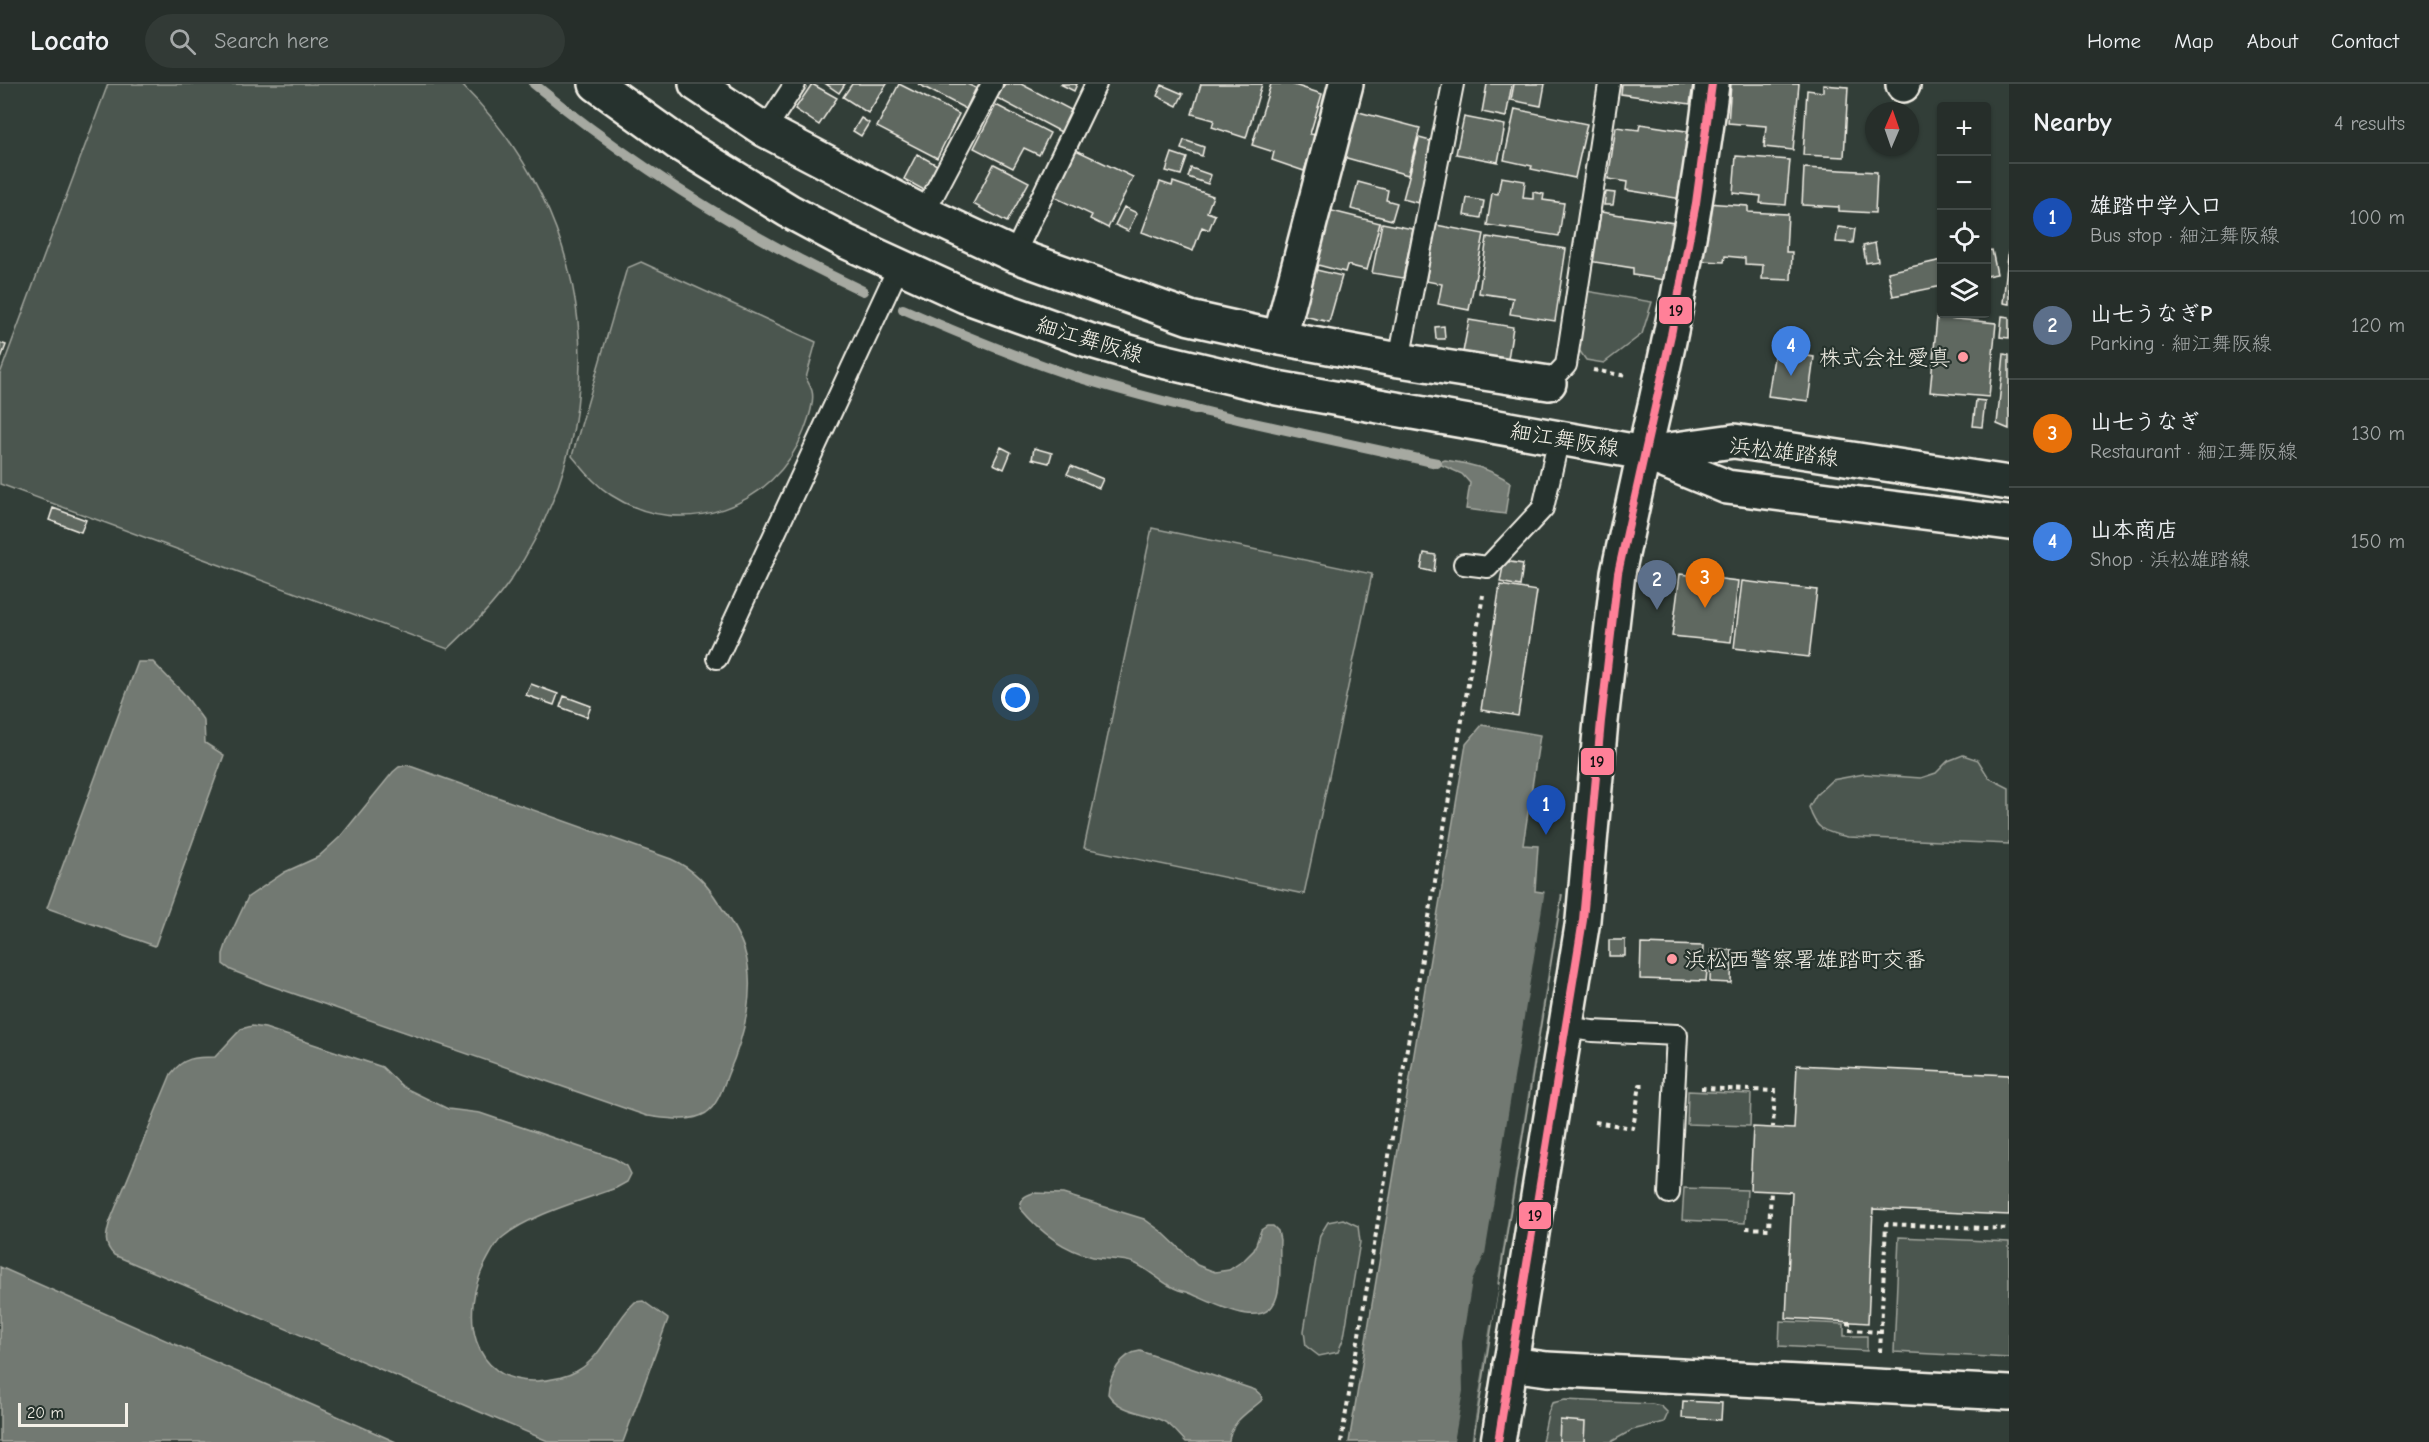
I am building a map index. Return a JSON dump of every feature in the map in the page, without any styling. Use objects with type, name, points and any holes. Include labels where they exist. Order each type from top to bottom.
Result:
[{"type":"main road","name":"細江舞阪線","points":[[596,84],[678,143],[733,178],[838,236],[965,296],[1026,319],[1150,358],[1277,388],[1644,453],[1618,573],[1601,721],[1583,920],[1498,1442]]},
{"type":"main road","points":[[696,84],[765,130],[924,213],[1014,255],[1190,318],[1280,338],[1399,360],[1549,383]]},
{"type":"main road","points":[[1280,338],[1346,84]]},
{"type":"main road","points":[[1644,453],[1674,324],[1696,203],[1712,84]]},
{"type":"main road","name":"浜松雄踏線","points":[[1644,453],[1734,441],[2009,483]]},
{"type":"main road","name":"浜松雄踏線","points":[[1644,453],[1727,486],[2009,523]]},
{"type":"main road","points":[[1510,1364],[1547,1369],[2009,1393]]},
{"type":"lane","points":[[765,130],[795,84]]},
{"type":"lane","points":[[924,213],[992,84]]},
{"type":"lane","points":[[1014,255],[1096,84]]},
{"type":"lane","points":[[1399,360],[1453,84]]},
{"type":"lane","points":[[1549,383],[1566,365],[1609,84]]},
{"type":"lane","points":[[1896,84],[1903,84]]},
{"type":"lane","points":[[717,658],[899,266]]},
{"type":"lane","points":[[1464,564],[1488,567],[1543,508],[1559,438]]},
{"type":"lane","points":[[1566,1027],[1592,1031],[1677,1035],[1670,1192]]},
{"type":"path","points":[[1341,1442],[1488,567]]},
{"type":"path","points":[[1773,1127],[1775,1091]]},
{"type":"path","points":[[1746,1228],[1769,1229],[1771,1191]]},
{"type":"path","points":[[1880,1362],[1886,1224],[2009,1229]]},
{"type":"path","points":[[1849,1321],[1849,1330],[1881,1332]]},
{"type":"shaded area","points":[[108,84],[461,84],[507,138],[542,196],[566,258],[578,322],[579,387],[568,452],[546,516],[512,578],[482,615],[448,649],[0,484],[0,374]]},
{"type":"shaded area","points":[[641,262],[816,342],[806,378],[813,395],[812,406],[804,431],[790,458],[771,480],[749,497],[723,509],[695,515],[667,515],[638,509],[605,491],[572,456],[627,268]]},
{"type":"shaded area","points":[[1586,291],[1652,302],[1642,334],[1604,363],[1586,360],[1577,347]]},
{"type":"shaded area","points":[[1445,460],[1479,467],[1510,482],[1505,514],[1466,509],[1470,483],[1462,474],[1437,463]]},
{"type":"shaded area","points":[[1152,528],[1372,574],[1304,894],[1084,848]]},
{"type":"shaded area","points":[[138,662],[153,662],[185,695],[204,721],[205,743],[224,755],[155,946],[47,908]]},
{"type":"shaded area","points":[[1482,725],[1540,735],[1523,845],[1538,846],[1535,891],[1562,895],[1473,1442],[1349,1442],[1466,744]]},
{"type":"shaded area","points":[[1963,755],[1978,760],[1989,778],[2009,788],[2009,844],[1848,837],[1834,834],[1819,826],[1809,807],[1816,795],[1832,780],[1864,774],[1921,778],[1936,773],[1948,761]]},
{"type":"shaded area","points":[[407,765],[671,859],[687,867],[705,884],[739,937],[748,964],[749,980],[744,1029],[720,1095],[710,1110],[700,1116],[685,1119],[647,1116],[266,984],[231,970],[223,964],[227,942],[248,897],[285,872],[318,857],[340,837],[393,772]]},
{"type":"shaded area","points":[[252,1026],[265,1028],[382,1067],[403,1087],[448,1109],[480,1113],[615,1159],[627,1166],[631,1174],[627,1182],[542,1215],[514,1229],[500,1240],[485,1264],[477,1283],[473,1303],[476,1341],[485,1358],[497,1371],[515,1379],[537,1381],[568,1375],[586,1365],[635,1302],[643,1301],[668,1319],[623,1442],[550,1442],[114,1255],[106,1239],[110,1221],[171,1074],[180,1064],[190,1059],[215,1057],[241,1029]]},
{"type":"shaded area","points":[[1688,1091],[1751,1094],[1750,1126],[1687,1124]]},
{"type":"shaded area","points":[[1684,1188],[1747,1190],[1745,1223],[1682,1220]]},
{"type":"shaded area","points":[[1033,1193],[1063,1194],[1144,1219],[1162,1232],[1197,1265],[1215,1272],[1229,1270],[1244,1260],[1254,1250],[1261,1230],[1267,1226],[1273,1226],[1278,1231],[1280,1240],[1280,1276],[1277,1296],[1271,1307],[1262,1313],[1237,1312],[1166,1284],[1134,1263],[1093,1257],[1072,1250],[1044,1232],[1020,1208],[1024,1198]]},
{"type":"shaded area","points":[[1343,1219],[1358,1226],[1360,1242],[1344,1337],[1338,1352],[1319,1356],[1306,1346],[1304,1331],[1320,1235],[1328,1222]]},
{"type":"shaded area","points":[[1899,1237],[2009,1242],[2009,1358],[1894,1352]]},
{"type":"shaded area","points":[[0,1267],[396,1442],[0,1442]]},
{"type":"shaded area","points":[[1780,1321],[1844,1324],[1844,1336],[1867,1336],[1867,1351],[1779,1346]]},
{"type":"shaded area","points":[[1140,1351],[1255,1390],[1261,1395],[1262,1400],[1236,1423],[1229,1442],[1186,1442],[1168,1424],[1121,1406],[1108,1394],[1117,1367],[1127,1356]]},
{"type":"shaded area","points":[[1565,1400],[1652,1404],[1661,1406],[1668,1413],[1664,1422],[1632,1430],[1611,1442],[1542,1442],[1552,1403]]},
{"type":"pier","points":[[1545,890],[1561,892],[1497,1284],[1499,1285],[1492,1325],[1490,1325],[1471,1442],[1454,1442],[1463,1391],[1462,1342],[1472,1281],[1485,1254]]},
{"type":"building","points":[[812,84],[837,98],[819,125],[795,109]]},
{"type":"building","points":[[826,84],[845,84],[839,93]]},
{"type":"building","points":[[852,84],[887,84],[868,113],[843,97]]},
{"type":"building","points":[[899,84],[959,114],[937,158],[877,127]]},
{"type":"building","points":[[918,84],[967,84],[976,88],[966,109]]},
{"type":"building","points":[[1005,84],[1021,84],[1075,112],[1063,133],[997,98]]},
{"type":"building","points":[[1060,84],[1077,84],[1074,91]]},
{"type":"building","points":[[1201,84],[1262,84],[1246,138],[1212,127],[1214,120],[1192,114]]},
{"type":"building","points":[[1271,84],[1291,84],[1322,94],[1310,134],[1316,135],[1304,171],[1272,160],[1274,152],[1252,145]]},
{"type":"building","points":[[1487,84],[1512,84],[1506,117],[1482,112]]},
{"type":"building","points":[[1514,84],[1545,84],[1541,106],[1511,100]]},
{"type":"building","points":[[1622,84],[1693,84],[1690,104],[1621,94]]},
{"type":"building","points":[[1731,84],[1799,84],[1793,150],[1764,147],[1766,126],[1728,123]]},
{"type":"building","points":[[1162,85],[1183,94],[1177,106],[1157,96]]},
{"type":"building","points":[[1823,85],[1848,87],[1844,157],[1803,155],[1807,90],[1823,92]]},
{"type":"building","points":[[996,105],[1050,133],[1039,155],[1024,148],[1013,168],[974,148]]},
{"type":"building","points":[[1515,109],[1587,124],[1575,178],[1531,169],[1532,166],[1504,160]]},
{"type":"building","points":[[1355,111],[1420,128],[1408,175],[1343,157]]},
{"type":"building","points":[[1464,117],[1505,125],[1498,162],[1456,154]]},
{"type":"building","points":[[861,118],[869,123],[861,136],[853,131]]},
{"type":"building","points":[[1640,124],[1692,132],[1682,199],[1626,190],[1627,182],[1608,179],[1616,127],[1639,130]]},
{"type":"building","points":[[1419,138],[1438,143],[1422,204],[1403,199]]},
{"type":"building","points":[[1184,140],[1204,147],[1202,156],[1181,149]]},
{"type":"building","points":[[1074,149],[1133,177],[1108,228],[1090,219],[1092,215],[1052,196]]},
{"type":"building","points":[[1172,153],[1187,158],[1181,175],[1166,171]]},
{"type":"building","points":[[917,154],[937,165],[924,190],[904,179]]},
{"type":"building","points":[[1736,156],[1790,160],[1786,205],[1760,203],[1761,196],[1733,193]]},
{"type":"building","points":[[994,164],[1029,182],[1007,222],[973,204]]},
{"type":"building","points":[[1191,168],[1211,175],[1208,184],[1188,177]]},
{"type":"building","points":[[1804,168],[1877,172],[1875,213],[1839,211],[1839,207],[1802,205]]},
{"type":"building","points":[[1501,177],[1525,181],[1523,198],[1533,199],[1533,192],[1544,194],[1543,200],[1564,203],[1559,236],[1487,225],[1492,193],[1498,194]]},
{"type":"building","points":[[1160,182],[1172,186],[1173,182],[1213,196],[1207,212],[1215,215],[1209,230],[1202,227],[1193,251],[1142,232]]},
{"type":"building","points":[[1358,182],[1388,190],[1386,200],[1397,203],[1392,220],[1351,209]]},
{"type":"building","points":[[1606,192],[1615,193],[1613,205],[1604,205]]},
{"type":"building","points":[[1467,198],[1484,201],[1481,218],[1464,215]]},
{"type":"building","points":[[1706,203],[1748,206],[1748,212],[1788,214],[1786,252],[1792,252],[1791,280],[1762,279],[1763,265],[1745,264],[1745,258],[1725,256],[1724,262],[1702,261]]},
{"type":"building","points":[[1124,207],[1137,213],[1128,231],[1115,225]]},
{"type":"building","points":[[1324,209],[1380,223],[1367,270],[1347,265],[1345,272],[1310,263]]},
{"type":"building","points":[[1601,212],[1674,223],[1665,280],[1633,275],[1633,268],[1588,261],[1592,237],[1597,238]]},
{"type":"building","points":[[1382,223],[1413,229],[1403,278],[1372,273]]},
{"type":"building","points":[[1436,225],[1484,234],[1469,310],[1438,304],[1442,284],[1426,281]]},
{"type":"building","points":[[1838,227],[1855,229],[1853,243],[1836,242]]},
{"type":"building","points":[[1487,237],[1566,249],[1555,321],[1510,314],[1513,298],[1479,293]]},
{"type":"building","points":[[1875,243],[1878,261],[1866,263],[1863,246]]},
{"type":"building","points":[[2009,247],[2009,304],[2003,303]]},
{"type":"building","points":[[1991,250],[1997,274],[1991,275],[1991,264]]},
{"type":"building","points":[[1937,261],[1937,287],[1893,296],[1888,272]]},
{"type":"building","points":[[1308,268],[1342,276],[1329,322],[1296,314]]},
{"type":"building","points":[[2002,316],[2009,317],[2009,338],[2000,337]]},
{"type":"building","points":[[1937,317],[1996,323],[1989,397],[1930,392]]},
{"type":"building","points":[[1469,320],[1513,327],[1508,359],[1463,352]]},
{"type":"building","points":[[1444,326],[1445,339],[1436,339],[1435,327]]},
{"type":"building","points":[[0,343],[6,345],[0,361]]},
{"type":"building","points":[[1775,351],[1814,357],[1808,401],[1768,396]]},
{"type":"building","points":[[2004,354],[2009,355],[2009,429],[1997,424]]},
{"type":"building","points":[[1976,400],[1985,401],[1982,427],[1973,426]]},
{"type":"building","points":[[1001,447],[1011,452],[1004,469],[993,464]]},
{"type":"building","points":[[1034,448],[1052,453],[1049,463],[1032,459]]},
{"type":"building","points":[[1071,466],[1103,479],[1099,488],[1067,474]]},
{"type":"building","points":[[53,508],[86,520],[81,532],[49,520]]},
{"type":"building","points":[[1424,553],[1436,555],[1434,572],[1421,569]]},
{"type":"building","points":[[1504,561],[1523,564],[1520,586],[1500,582]]},
{"type":"building","points":[[1680,574],[1738,581],[1731,642],[1672,636]]},
{"type":"building","points":[[1742,581],[1817,590],[1809,657],[1734,648]]},
{"type":"building","points":[[1500,585],[1537,591],[1518,716],[1481,710]]},
{"type":"building","points":[[531,684],[558,694],[554,705],[526,695]]},
{"type":"building","points":[[564,696],[591,706],[587,717],[560,707]]},
{"type":"building","points":[[1609,940],[1625,940],[1625,956],[1609,956]]},
{"type":"building","name":"浜松西警察署雄踏町交番","points":[[1641,944],[1703,946],[1702,971],[1707,971],[1706,981],[1640,979]]},
{"type":"building","points":[[1711,950],[1732,950],[1731,983],[1710,982]]},
{"type":"building","points":[[1797,1065],[2009,1075],[2009,1215],[1873,1209],[1868,1323],[1786,1318],[1792,1192],[1750,1190],[1753,1127],[1794,1129]]},
{"type":"building","points":[[1683,1401],[1722,1403],[1721,1420],[1682,1418]]},
{"type":"building","points":[[1560,1420],[1585,1422],[1584,1442],[1559,1442]]},
{"type":"waterway","points":[[534,84],[611,143],[692,198],[776,247],[863,291]]},
{"type":"waterway","points":[[903,309],[1033,362],[1121,390],[1437,463]]},
{"type":"transit line","name":"19","points":[[1498,1442],[1583,920],[1601,721],[1618,573],[1671,335],[1696,203],[1712,84]]},
{"type":"place","name":"株式会社愛真","points":[[1963,357]]},
{"type":"place","name":"山本商店","points":[[1791,376]]},
{"type":"place","name":"山七うなぎ","points":[[1705,608]]},
{"type":"place","name":"山七うなぎP","points":[[1657,610]]},
{"type":"place","name":"雄踏中学入口","points":[[1546,835]]},
{"type":"place","name":"浜松西警察署雄踏町交番","points":[[1672,959]]}]
